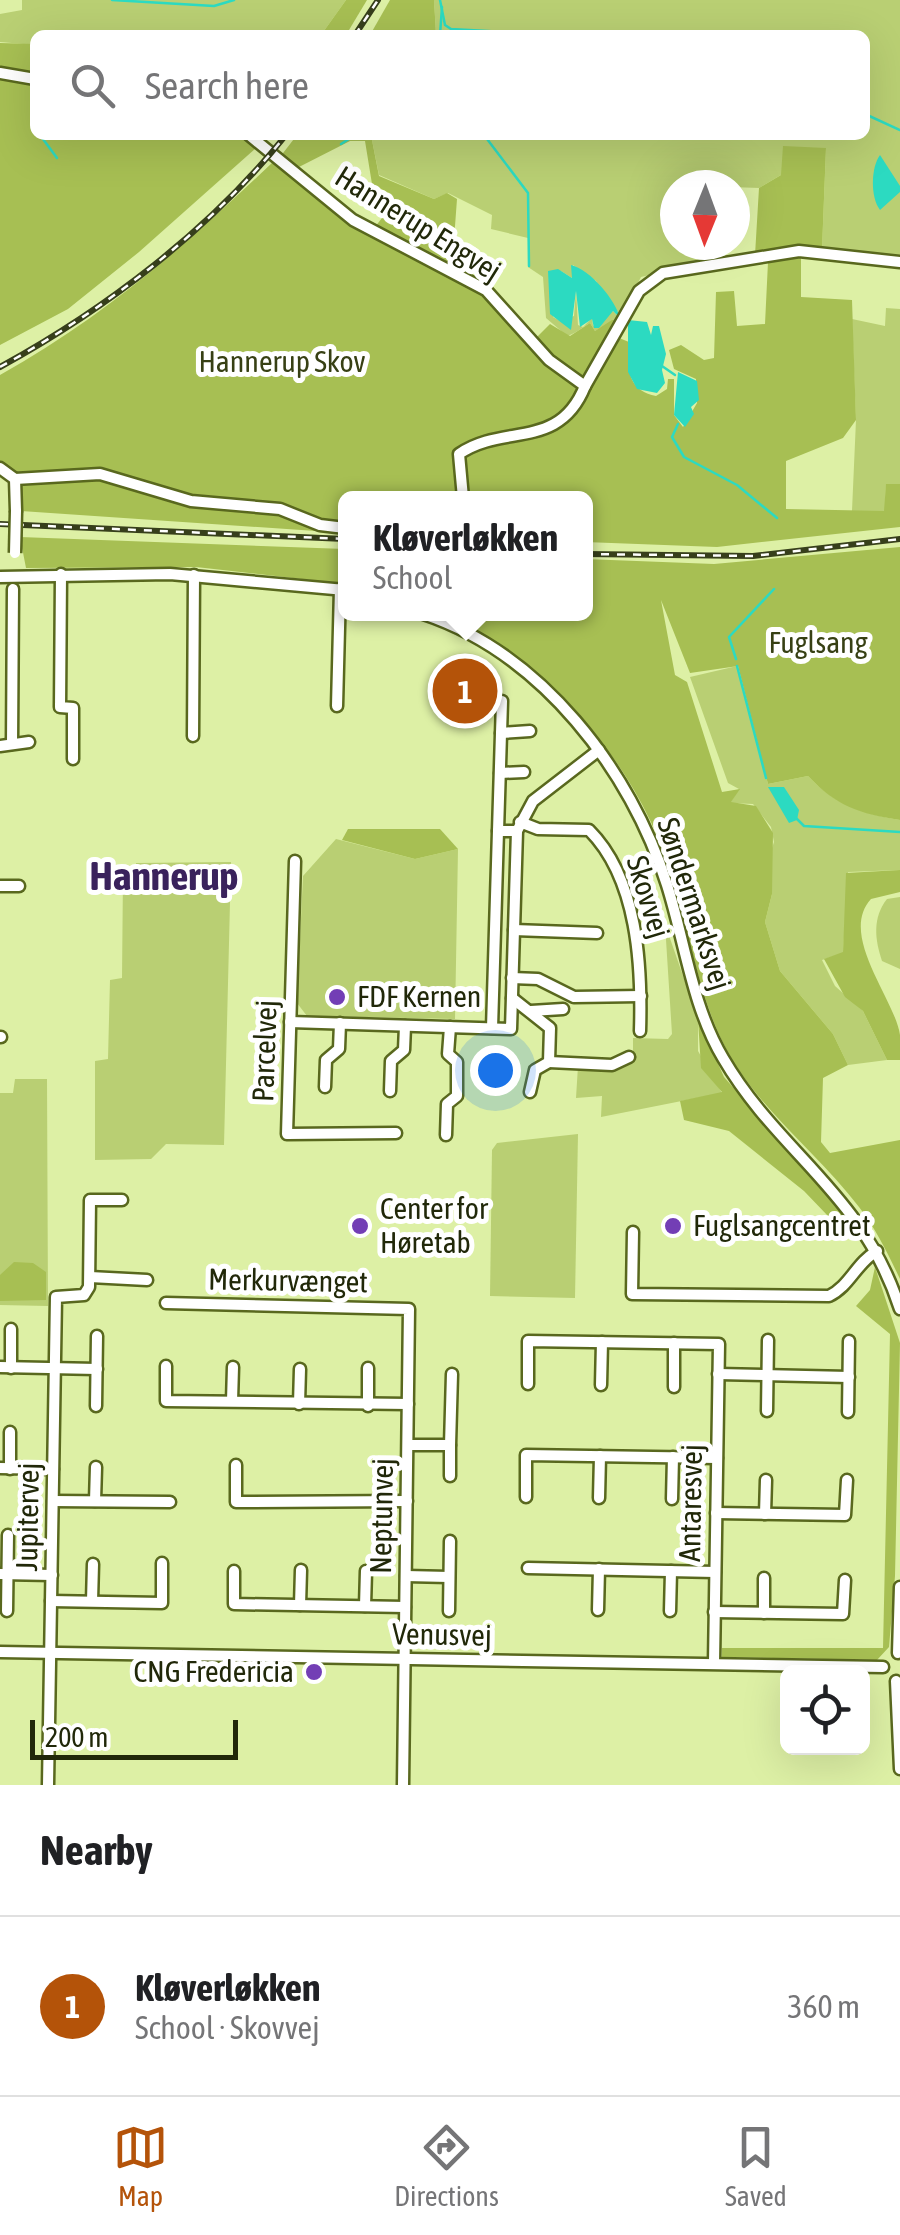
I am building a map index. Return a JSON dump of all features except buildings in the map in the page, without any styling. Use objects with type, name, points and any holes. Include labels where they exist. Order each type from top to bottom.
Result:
[{"type":"street","points":[[0,73],[30,77]]},
{"type":"street","name":"Hannerup Engvej","points":[[255,140],[352,220],[486,290],[549,360],[585,386]]},
{"type":"street","points":[[462,491],[459,454],[556,424],[572,411],[639,291],[663,273],[799,252],[900,262]]},
{"type":"street","points":[[0,468],[15,479],[100,474],[192,501],[280,508],[320,525],[338,527]]},
{"type":"street","points":[[14,576],[15,479]]},
{"type":"street","points":[[60,574],[60,708],[73,708],[73,759]]},
{"type":"street","points":[[0,577],[194,575],[338,590]]},
{"type":"street","points":[[192,736],[194,575]]},
{"type":"street","points":[[10,596],[6,745],[29,742]]},
{"type":"street","points":[[337,706],[341,621]]},
{"type":"street","name":"Søndermarksvej","points":[[444,621],[511,663],[562,707],[624,787],[654,849],[703,1014],[721,1055],[747,1094],[851,1210],[878,1251],[900,1308]]},
{"type":"street","points":[[492,1028],[502,701]]},
{"type":"street","points":[[501,733],[530,731]]},
{"type":"street","points":[[290,1022],[511,1029],[518,827],[533,801],[599,750]]},
{"type":"street","points":[[500,772],[524,772]]},
{"type":"street","name":"Skovvej","points":[[498,831],[518,827],[589,830],[610,853],[640,954],[640,1032]]},
{"type":"street","name":"Parcelvej","points":[[295,861],[287,1134],[396,1132]]},
{"type":"street","points":[[0,886],[18,886]]},
{"type":"street","name":"Skovvej","points":[[514,930],[597,933]]},
{"type":"street","points":[[512,978],[538,978],[574,998],[641,996]]},
{"type":"street","points":[[512,998],[550,1028],[550,1062]]},
{"type":"street","points":[[530,1011],[563,1009]]},
{"type":"street","points":[[326,1087],[326,1060],[339,1048],[340,1024]]},
{"type":"street","points":[[390,1091],[391,1061],[404,1050],[405,1026]]},
{"type":"street","points":[[446,1135],[447,1104],[456,1096],[457,1062],[448,1054],[450,1027]]},
{"type":"street","points":[[530,1092],[535,1070],[550,1062],[612,1065],[629,1057]]},
{"type":"street","points":[[122,1200],[90,1200],[90,1277],[148,1280]]},
{"type":"street","points":[[633,1232],[632,1294],[829,1296],[845,1285],[856,1266],[878,1251]]},
{"type":"street","name":"Jupitervej","points":[[48,1785],[56,1297],[84,1295],[90,1277]]},
{"type":"street","name":"Merkurvænget","points":[[166,1304],[409,1309]]},
{"type":"street","name":"Neptunvej","points":[[403,1785],[409,1309]]},
{"type":"street","points":[[11,1330],[6,1367],[97,1369]]},
{"type":"street","points":[[96,1406],[98,1336]]},
{"type":"street","points":[[528,1384],[528,1340],[674,1344],[674,1387]]},
{"type":"street","points":[[767,1411],[768,1340]]},
{"type":"street","points":[[848,1412],[849,1341]]},
{"type":"street","points":[[601,1386],[602,1342]]},
{"type":"street","name":"Antaresvej","points":[[674,1344],[719,1344],[714,1663]]},
{"type":"street","points":[[166,1366],[166,1401],[408,1404]]},
{"type":"street","points":[[232,1402],[234,1366]]},
{"type":"street","points":[[368,1368],[368,1406]]},
{"type":"street","points":[[299,1404],[300,1369]]},
{"type":"street","points":[[450,1476],[452,1374]]},
{"type":"street","points":[[718,1374],[849,1377]]},
{"type":"street","points":[[10,1432],[5,1468],[54,1469]]},
{"type":"street","points":[[408,1445],[450,1445]]},
{"type":"street","points":[[526,1498],[526,1454],[717,1458]]},
{"type":"street","points":[[599,1498],[600,1456]]},
{"type":"street","points":[[672,1499],[673,1457]]},
{"type":"street","points":[[236,1465],[236,1502],[407,1501]]},
{"type":"street","points":[[95,1501],[96,1467]]},
{"type":"street","points":[[765,1514],[766,1480]]},
{"type":"street","points":[[716,1513],[846,1516],[847,1480]]},
{"type":"street","points":[[53,1501],[170,1502]]},
{"type":"street","points":[[7,1611],[4,1574],[8,1535]]},
{"type":"street","points":[[448,1610],[450,1540]]},
{"type":"street","points":[[52,1601],[162,1602],[162,1563]]},
{"type":"street","points":[[92,1602],[93,1564]]},
{"type":"street","points":[[528,1568],[715,1572]]},
{"type":"street","points":[[598,1610],[599,1569]]},
{"type":"street","points":[[300,1605],[301,1570]]},
{"type":"street","points":[[234,1571],[234,1604],[405,1606]]},
{"type":"street","points":[[365,1606],[366,1571]]},
{"type":"street","points":[[670,1571],[670,1611]]},
{"type":"street","points":[[4,1574],[52,1575]]},
{"type":"street","points":[[406,1576],[449,1577]]},
{"type":"street","points":[[764,1578],[764,1613]]},
{"type":"street","points":[[714,1612],[844,1614],[845,1580]]},
{"type":"street","points":[[900,1587],[899,1653],[888,1657],[883,1666],[886,1675],[898,1681],[900,1769]]},
{"type":"street","name":"Venusvej","points":[[0,1652],[883,1666]]},
{"type":"green space","points":[[22,0],[346,0],[325,30],[30,30],[30,45],[0,42],[0,14],[22,10]]},
{"type":"green space","points":[[346,0],[367,0],[349,30],[325,30]]},
{"type":"green space","points":[[390,0],[434,0],[436,30],[373,30]]},
{"type":"green space","points":[[434,0],[900,0],[900,259],[822,249],[826,148],[759,188],[750,188],[750,170],[660,170],[660,260],[714,260],[641,277],[622,315],[610,305],[596,281],[573,265],[572,278],[561,271],[553,317],[560,321],[574,316],[576,291],[578,325],[583,327],[592,318],[593,326],[613,311],[620,318],[595,331],[590,323],[575,333],[567,336],[546,318],[543,277],[528,267],[528,238],[491,229],[492,215],[448,193],[434,199],[379,175],[372,140],[870,140],[870,30],[436,30]]},
{"type":"green space","points":[[0,43],[30,44],[30,75],[0,70]]},
{"type":"green space","points":[[0,76],[30,81],[30,140],[248,140],[256,148],[68,309],[0,345]]},
{"type":"green space","points":[[293,140],[372,140],[379,176],[434,199],[447,193],[457,199],[452,267],[375,227],[385,214],[385,191],[372,184],[365,141],[350,141],[297,168],[280,157]]},
{"type":"green space","points":[[783,146],[826,148],[822,249],[755,255],[759,188],[781,175]]},
{"type":"green space","name":"Hannerup Skov","points":[[273,162],[355,227],[484,294],[525,341],[586,393],[619,338],[629,342],[629,369],[639,389],[656,396],[667,389],[668,379],[674,379],[674,415],[683,427],[697,403],[696,379],[674,369],[669,350],[681,345],[704,360],[714,358],[716,292],[734,291],[737,326],[765,324],[768,262],[801,256],[801,297],[852,300],[856,420],[843,438],[786,461],[786,509],[884,511],[886,484],[900,484],[900,527],[717,547],[593,542],[593,491],[338,491],[338,533],[21,511],[19,483],[0,464],[0,375],[109,304],[209,222]]},
{"type":"green space","points":[[886,308],[900,309],[900,484],[886,485],[885,511],[852,511],[856,420],[852,319],[885,326]]},
{"type":"green space","points":[[619,320],[586,377],[575,376],[534,340],[550,324],[570,336],[590,323],[595,331]]},
{"type":"green space","points":[[20,537],[338,549],[338,583],[196,567],[26,568]]},
{"type":"green space","name":"Fuglsang","points":[[900,547],[900,820],[849,807],[808,776],[768,784],[738,666],[690,673],[661,600],[675,675],[687,682],[722,792],[740,789],[731,802],[756,806],[773,833],[772,894],[765,922],[780,971],[833,1034],[848,1065],[823,1078],[821,1142],[830,1153],[900,1140],[900,1279],[859,1207],[760,1098],[731,1058],[704,995],[675,885],[659,841],[615,760],[555,692],[520,662],[453,621],[593,621],[593,559],[714,564]]},
{"type":"green space","points":[[737,666],[768,784],[808,776],[828,794],[850,806],[900,820],[900,870],[848,872],[843,953],[822,960],[835,986],[863,1011],[887,1060],[848,1065],[833,1034],[780,971],[765,922],[772,894],[771,827],[753,804],[730,803],[739,789],[728,783],[690,677]]},
{"type":"green space","points":[[348,829],[440,829],[458,849],[415,859],[342,840]]},
{"type":"green space","points":[[336,839],[415,859],[458,849],[455,1019],[307,1016],[297,1003],[303,876]]},
{"type":"green space","points":[[231,862],[224,1145],[166,1144],[151,1159],[95,1160],[95,1061],[108,1059],[110,980],[122,978],[123,875],[136,874],[136,863]]},
{"type":"green space","points":[[900,870],[900,892],[871,899],[863,914],[861,930],[871,967],[900,1035],[900,1060],[887,1060],[863,1011],[845,997],[824,959],[843,952],[846,873]]},
{"type":"green space","points":[[900,897],[900,969],[882,961],[876,929],[887,899]]},
{"type":"green space","points":[[665,924],[698,1019],[698,1051],[722,1093],[601,1117],[602,1096],[576,1098],[578,1066],[633,1056],[633,1038],[668,1039],[672,1034]]},
{"type":"green space","points":[[698,1019],[724,1077],[855,1227],[851,1240],[804,1191],[729,1131],[684,1120],[680,1101],[722,1092],[701,1068]]},
{"type":"green space","points":[[15,1079],[47,1079],[48,1306],[0,1305],[0,1093],[13,1093]]},
{"type":"green space","points":[[578,1134],[575,1298],[490,1296],[492,1150],[497,1143]]},
{"type":"green space","points":[[14,1262],[33,1263],[46,1272],[46,1300],[0,1301],[0,1275]]},
{"type":"green space","points":[[875,1267],[900,1343],[895,1576],[889,1647],[877,1660],[722,1657],[722,1648],[883,1648],[890,1334],[856,1306],[870,1290]]},
{"type":"water","points":[[880,155],[900,192],[880,210],[873,182]]},
{"type":"water","points":[[571,265],[602,287],[620,318],[613,311],[599,328],[594,328],[592,319],[580,327],[576,291],[571,330],[550,314],[548,271],[558,269],[572,278]]},
{"type":"water","points":[[628,320],[647,322],[651,335],[653,326],[659,326],[666,354],[662,370],[665,383],[657,393],[637,389],[628,372]]},
{"type":"water","points":[[678,372],[697,381],[699,400],[691,407],[694,414],[685,427],[674,415]]},
{"type":"water","points":[[768,787],[784,787],[799,810],[797,820],[789,823]]},
{"type":"waterway","points":[[112,0],[214,6],[234,0]]},
{"type":"waterway","points":[[440,0],[445,25],[468,30]]},
{"type":"waterway","points":[[440,30],[442,7]]},
{"type":"waterway","points":[[870,116],[900,130]]},
{"type":"waterway","points":[[44,140],[57,158]]},
{"type":"waterway","points":[[341,144],[347,140]]},
{"type":"waterway","points":[[488,140],[528,193],[529,266]]},
{"type":"waterway","points":[[662,366],[675,375]]},
{"type":"waterway","points":[[678,424],[672,437],[684,457],[737,485],[777,518]]},
{"type":"waterway","points":[[736,659],[729,637],[774,589]]},
{"type":"waterway","points":[[737,666],[766,778]]},
{"type":"waterway","points":[[796,818],[804,826],[900,832]]},
{"type":"railway","points":[[358,30],[378,0]]},
{"type":"railway","points":[[0,367],[79,320],[154,265],[224,203],[282,140]]},
{"type":"railway","points":[[0,524],[338,539]]},
{"type":"railway","points":[[593,554],[753,556],[900,539]]},
{"type":"place","name":"Kløverløkken","points":[[465,691]]},
{"type":"place","name":"FDF Kernen","points":[[337,997]]},
{"type":"place","name":"Center for Høretab","points":[[360,1226]]},
{"type":"place","name":"Fuglsangcentret","points":[[673,1226]]},
{"type":"place","name":"CNG Fredericia","points":[[314,1672]]},
{"type":"district","name":"Hannerup","points":[[164,876]]}]
